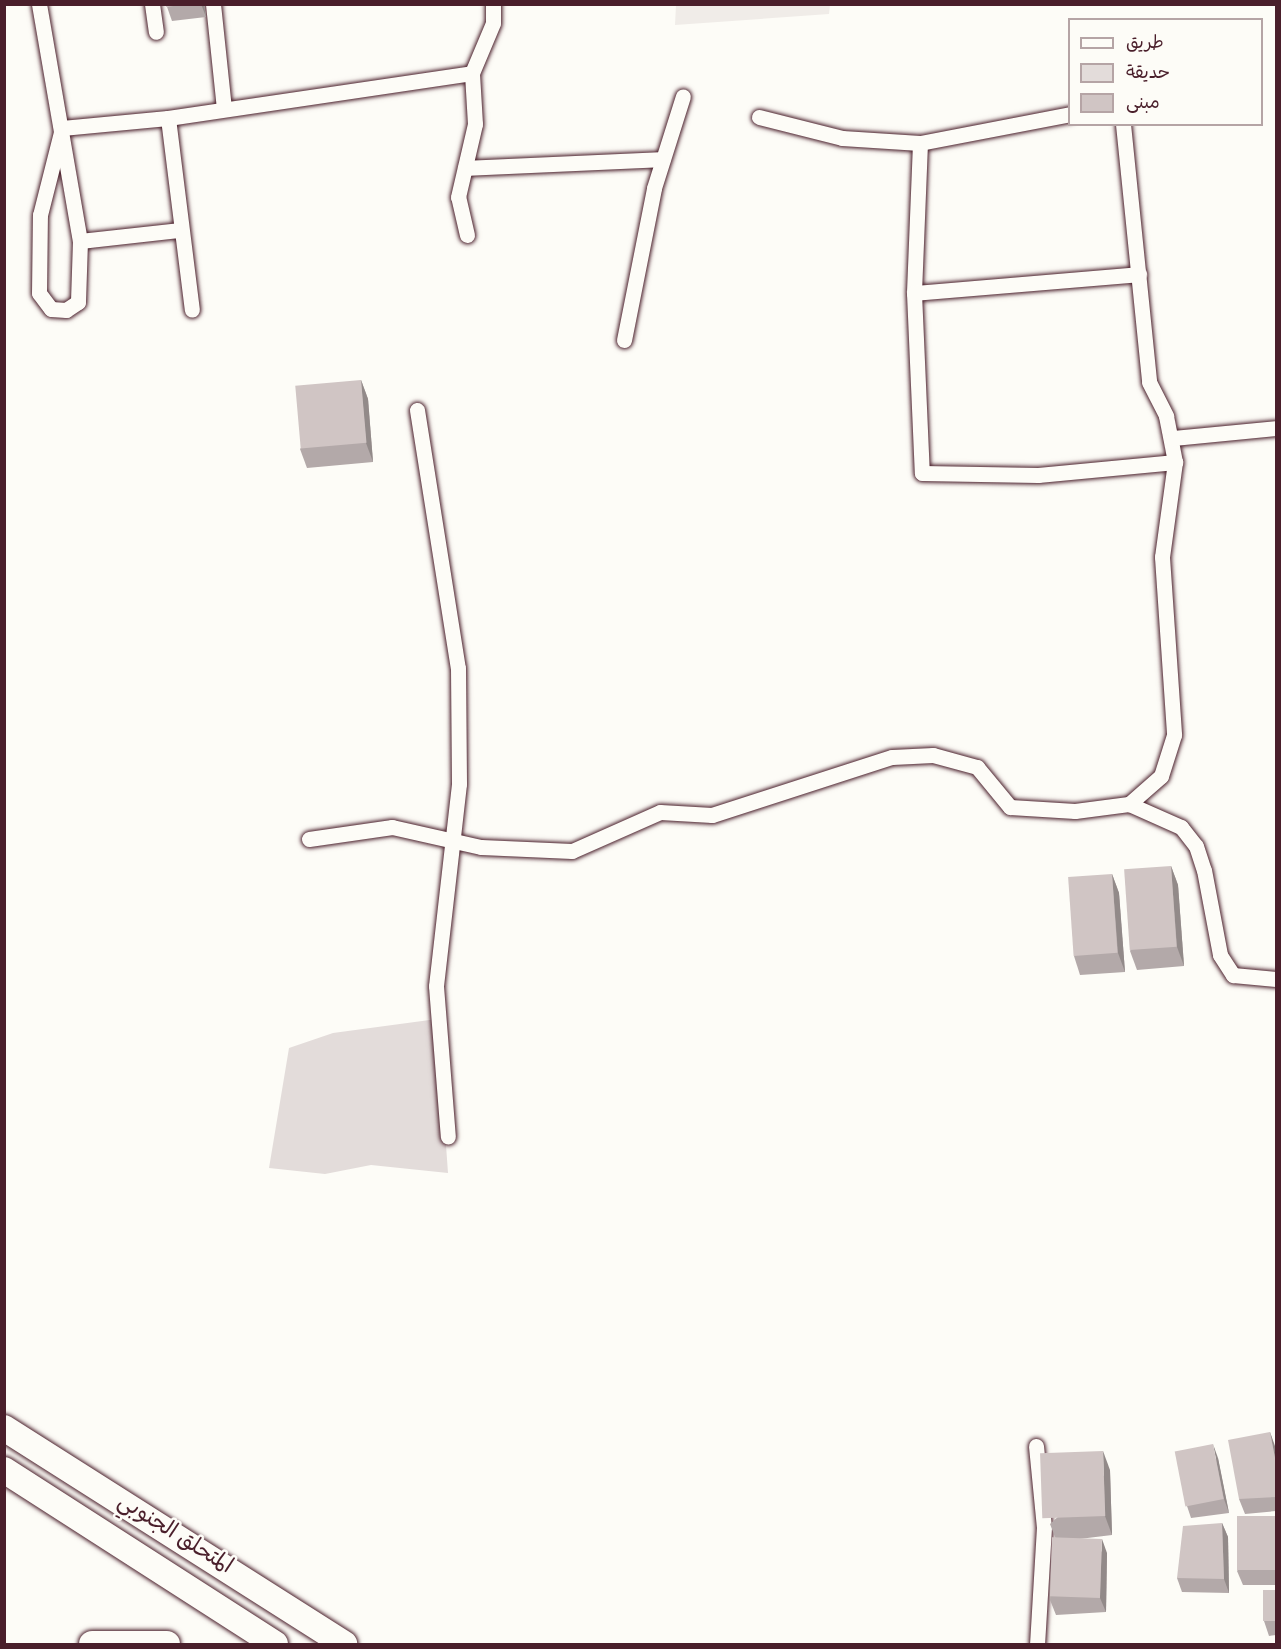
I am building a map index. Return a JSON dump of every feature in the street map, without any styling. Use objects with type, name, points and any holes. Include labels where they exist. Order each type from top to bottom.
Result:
[{"type":"highway","name":"المتحلق الجنوبي","points":[[4,1428],[344,1644]]},
{"type":"highway","name":"المتحلق الجنوبي","points":[[4,1470],[275,1644]]},
{"type":"highway","points":[[92,1644],[166,1644]]},
{"type":"street","points":[[39,4],[62,128],[80,241],[78,302],[66,310],[51,309],[39,293],[40,215],[62,128]]},
{"type":"street","points":[[152,4],[156,32]]},
{"type":"street","points":[[213,4],[224,108]]},
{"type":"street","points":[[467,235],[458,197],[475,124],[472,73],[493,23],[493,4]]},
{"type":"street","points":[[62,128],[168,118],[472,73]]},
{"type":"street","points":[[624,340],[663,159],[683,96]]},
{"type":"street","points":[[759,117],[842,138],[920,142],[1068,114]]},
{"type":"street","points":[[168,118],[180,230],[192,310]]},
{"type":"street","points":[[1123,126],[1149,382],[1173,438],[1175,462],[1162,557],[1174,735],[1161,776],[1129,804]]},
{"type":"street","points":[[920,142],[914,292],[922,473],[1038,475],[1175,462]]},
{"type":"street","points":[[465,168],[663,159]]},
{"type":"street","points":[[80,241],[180,230]]},
{"type":"street","points":[[914,292],[1139,274]]},
{"type":"street","points":[[417,410],[458,668],[454,840],[436,986],[448,1137]]},
{"type":"street","points":[[1173,438],[1276,428]]},
{"type":"street","points":[[309,839],[392,827],[481,847],[572,851],[660,812],[712,815],[910,755],[971,763],[1010,807],[1075,811],[1129,804],[1181,827],[1196,846],[1220,955],[1233,975],[1276,979]]},
{"type":"street","points":[[1036,1446],[1044,1527],[1037,1644]]},
{"type":"shaded area","points":[[830,4],[829,14],[675,25],[676,5]]},
{"type":"green space","points":[[437,1019],[448,1173],[371,1165],[325,1174],[269,1168],[289,1048],[333,1033]]},
{"type":"building","points":[[166,4],[188,4],[166,7]]},
{"type":"building","points":[[361,380],[366,443],[301,449],[295,386]]},
{"type":"building","points":[[1171,866],[1177,947],[1130,950],[1124,869]]},
{"type":"building","points":[[1112,874],[1118,953],[1074,956],[1068,877]]},
{"type":"building","points":[[1270,1432],[1276,1463],[1276,1497],[1239,1499],[1228,1440]]},
{"type":"building","points":[[1213,1444],[1224,1499],[1185,1506],[1175,1451]]},
{"type":"building","points":[[1103,1451],[1105,1516],[1042,1518],[1040,1453]]},
{"type":"building","points":[[1237,1516],[1276,1516],[1276,1570],[1237,1570]]},
{"type":"building","points":[[1222,1523],[1224,1579],[1177,1578],[1183,1526]]},
{"type":"building","points":[[1052,1537],[1102,1539],[1100,1598],[1050,1596]]},
{"type":"building","points":[[1263,1590],[1276,1590],[1276,1621],[1263,1621]]}]
